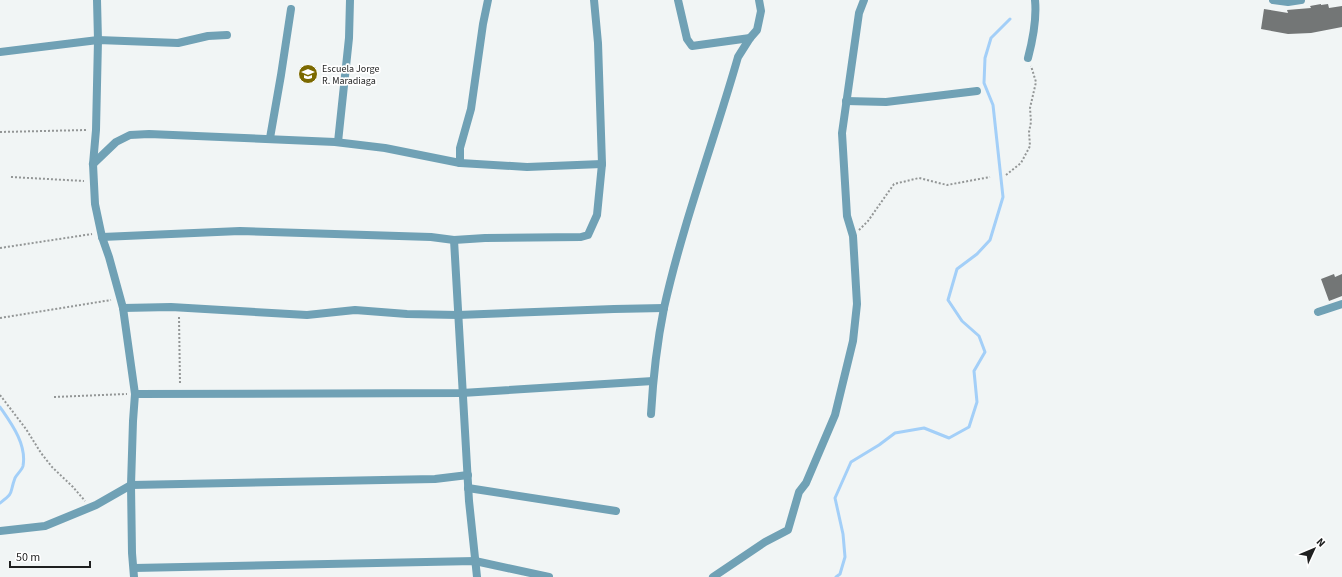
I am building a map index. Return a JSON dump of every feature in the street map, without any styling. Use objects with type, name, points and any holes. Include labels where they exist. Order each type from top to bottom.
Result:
[{"type":"street","points":[[97,0],[98,40],[96,130],[93,164],[95,204],[102,235],[123,308],[135,394],[131,485],[132,553],[134,573],[475,561],[549,577]]},
{"type":"street","points":[[338,142],[349,38],[350,0]]},
{"type":"street","points":[[460,163],[460,148],[471,109],[483,24],[488,0]]},
{"type":"street","points":[[102,235],[240,231],[431,237],[454,240],[486,238],[581,237],[588,235],[597,215],[602,164],[598,43],[594,0]]},
{"type":"street","points":[[678,0],[687,39],[692,46],[750,38]]},
{"type":"street","points":[[651,414],[653,381],[664,308],[688,217],[738,57],[757,30],[761,11],[759,0]]},
{"type":"street","points":[[713,577],[765,542],[788,530],[798,492],[806,483],[835,415],[853,341],[858,304],[853,236],[847,216],[842,133],[860,13],[864,0]]},
{"type":"street","points":[[1028,58],[1034,35],[1036,10],[1035,0]]},
{"type":"street","points":[[1273,0],[1301,0]]},
{"type":"street","points":[[270,138],[291,9]]},
{"type":"street","points":[[0,52],[98,40],[178,43],[208,36],[227,35]]},
{"type":"street","points":[[846,101],[886,102],[978,90]]},
{"type":"street","points":[[93,164],[116,142],[130,135],[149,134],[338,142],[385,148],[460,163],[527,167],[602,164]]},
{"type":"street","points":[[454,240],[468,488],[477,577]]},
{"type":"street","points":[[1318,312],[1342,304]]},
{"type":"street","points":[[123,308],[179,308],[307,315],[355,310],[407,314],[458,315],[664,308]]},
{"type":"street","points":[[135,394],[462,393],[653,381]]},
{"type":"street","points":[[0,531],[45,526],[88,508],[131,485],[435,479],[468,475]]},
{"type":"street","points":[[468,488],[616,510]]},
{"type":"path","points":[[1006,175],[1021,163],[1030,146],[1030,108],[1036,82],[1028,58]]},
{"type":"path","points":[[0,132],[96,130]]},
{"type":"path","points":[[11,177],[94,181]]},
{"type":"path","points":[[853,236],[868,221],[894,184],[919,178],[947,186],[990,177]]},
{"type":"path","points":[[0,248],[102,235]]},
{"type":"path","points":[[0,318],[120,298]]},
{"type":"path","points":[[179,308],[181,394]]},
{"type":"path","points":[[54,397],[135,394]]},
{"type":"path","points":[[0,395],[26,429],[41,453],[83,498],[88,508]]},
{"type":"building","points":[[1328,4],[1329,8],[1342,6],[1342,27],[1311,33],[1288,34],[1261,29],[1264,9],[1288,13],[1287,10],[1311,8],[1310,6]]},
{"type":"building","points":[[1334,274],[1335,277],[1342,274],[1342,296],[1329,301],[1321,279]]},
{"type":"waterway","points":[[836,577],[840,574],[845,557],[843,534],[835,498],[851,462],[879,445],[895,433],[924,428],[949,438],[969,427],[977,402],[974,371],[985,352],[979,336],[962,321],[948,300],[957,269],[977,254],[990,240],[1003,197],[993,105],[984,83],[985,58],[991,38],[1010,19]]},
{"type":"waterway","points":[[0,407],[17,434],[23,450],[24,458],[23,466],[15,478],[11,492],[8,497],[0,503]]},
{"type":"place","name":"Escuela Jorge R. Maradiaga","points":[[308,74]]}]
